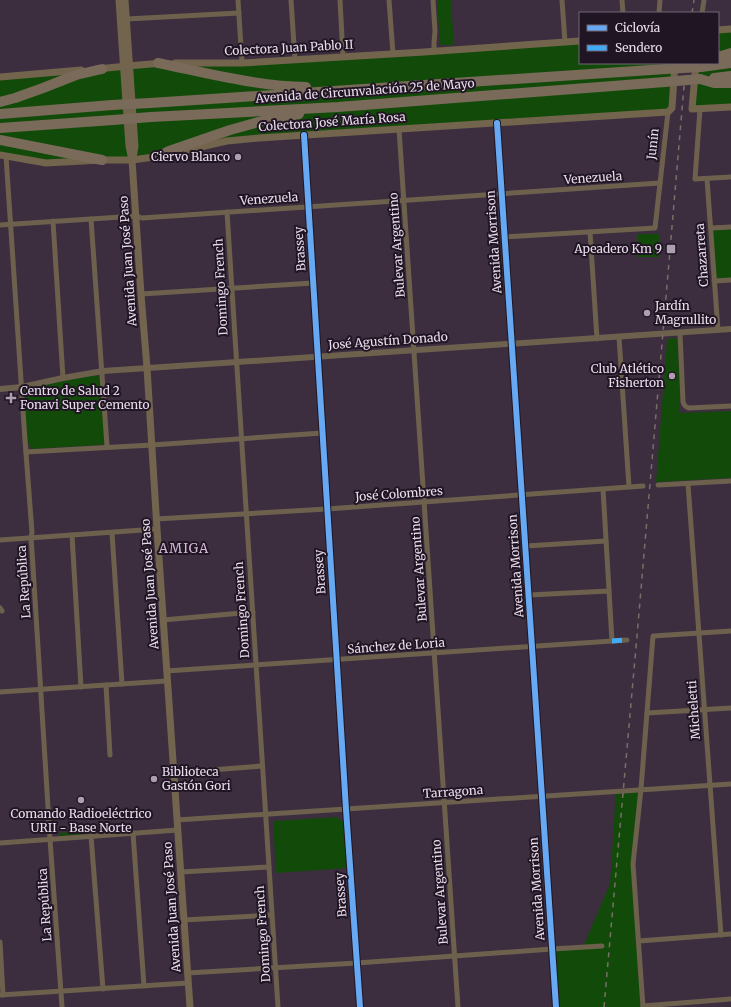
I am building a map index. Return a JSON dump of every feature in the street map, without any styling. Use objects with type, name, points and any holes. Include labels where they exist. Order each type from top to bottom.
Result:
[{"type":"highway","points":[[719,57],[731,53]]},
{"type":"highway","points":[[158,64],[228,78],[283,86],[364,89]]},
{"type":"highway","name":"Avenida de Circunvalación 25 de Mayo","points":[[0,114],[112,105],[666,69],[701,64],[731,64]]},
{"type":"highway","points":[[0,102],[15,98],[76,75],[102,68]]},
{"type":"highway","name":"Avenida de Circunvalación 25 de Mayo","points":[[0,128],[151,117],[338,107],[700,80],[731,76]]},
{"type":"highway","points":[[700,80],[714,83],[731,83]]},
{"type":"highway","points":[[158,157],[169,151],[230,130],[262,121],[338,107]]},
{"type":"highway","points":[[0,140],[102,160]]},
{"type":"main road","name":"Avenida Juan José Paso","points":[[119,0],[135,146],[132,160],[190,1007]]},
{"type":"main road","name":"Avenida Juan José Paso","points":[[126,0],[127,66]]},
{"type":"main road","points":[[719,30],[731,29]]},
{"type":"main road","name":"Colectora Juan Pablo II","points":[[0,77],[158,64],[242,63],[579,41]]},
{"type":"main road","name":"Junín","points":[[668,112],[672,108],[675,64]]},
{"type":"main road","points":[[701,64],[692,109],[731,107]]},
{"type":"main road","name":"Colectora José María Rosa","points":[[3,155],[46,163],[132,160],[158,157],[227,141],[259,138],[668,112]]},
{"type":"street","points":[[238,0],[242,63]]},
{"type":"street","points":[[291,0],[295,60]]},
{"type":"street","points":[[340,0],[343,56]]},
{"type":"street","points":[[389,0],[393,54]]},
{"type":"street","points":[[433,0],[435,31],[434,51]]},
{"type":"street","points":[[562,0],[565,42]]},
{"type":"street","points":[[622,0],[623,12]]},
{"type":"street","points":[[659,12],[660,0]]},
{"type":"street","points":[[702,12],[704,0]]},
{"type":"street","points":[[127,19],[238,13]]},
{"type":"street","points":[[700,109],[695,179],[731,177]]},
{"type":"street","name":"Junín","points":[[590,232],[655,228],[668,112]]},
{"type":"street","name":"Avenida Morrison","points":[[497,123],[556,1007]]},
{"type":"street","name":"Bulevar Argentino","points":[[399,129],[458,1007]]},
{"type":"street","name":"Brassey","points":[[304,136],[346,809],[360,1007]]},
{"type":"street","name":"La República","points":[[3,155],[11,224],[62,1007]]},
{"type":"street","name":"Chazarreta","points":[[708,179],[710,228],[718,330]]},
{"type":"street","name":"Venezuela","points":[[0,225],[136,216],[142,218],[660,184]]},
{"type":"street","name":"Domingo French","points":[[227,212],[278,1007]]},
{"type":"street","points":[[91,219],[103,371],[107,446]]},
{"type":"street","points":[[53,221],[63,378]]},
{"type":"street","points":[[710,228],[731,227]]},
{"type":"street","points":[[505,237],[590,232],[596,339]]},
{"type":"street","points":[[714,281],[731,280]]},
{"type":"street","points":[[141,294],[313,283]]},
{"type":"street","name":"José Agustín Donado","points":[[0,389],[22,387],[103,371],[731,329]]},
{"type":"street","points":[[680,333],[683,402],[686,408],[731,406]]},
{"type":"street","points":[[619,337],[629,487]]},
{"type":"street","points":[[26,452],[322,433]]},
{"type":"street","points":[[658,485],[731,482]]},
{"type":"street","name":"Micheletti","points":[[688,484],[721,934]]},
{"type":"street","name":"José Colombres","points":[[156,519],[327,509],[643,486]]},
{"type":"street","points":[[603,489],[612,641]]},
{"type":"street","points":[[0,540],[157,530]]},
{"type":"street","points":[[112,533],[122,684]]},
{"type":"street","points":[[72,535],[81,686]]},
{"type":"street","points":[[526,546],[606,541]]},
{"type":"street","points":[[529,594],[610,590]]},
{"type":"street","points":[[163,620],[253,612]]},
{"type":"street","points":[[731,631],[653,636],[641,790],[633,864],[643,1006],[731,999]]},
{"type":"street","name":"Sánchez de Loria","points":[[166,671],[626,640]]},
{"type":"street","points":[[0,692],[167,681]]},
{"type":"street","points":[[106,685],[110,756]]},
{"type":"street","points":[[647,713],[731,708]]},
{"type":"street","points":[[173,773],[262,766]]},
{"type":"street","name":"Tarragona","points":[[177,820],[731,784]]},
{"type":"street","points":[[0,843],[178,830]]},
{"type":"street","points":[[133,833],[144,986]]},
{"type":"street","points":[[91,836],[103,989]]},
{"type":"street","points":[[180,872],[269,867]]},
{"type":"street","points":[[184,920],[272,915]]},
{"type":"street","points":[[639,941],[731,934]]},
{"type":"street","points":[[0,942],[2,995],[188,983]]},
{"type":"street","points":[[187,973],[602,946]]},
{"type":"green space","points":[[437,0],[451,0],[454,45],[440,45]]},
{"type":"green space","points":[[731,29],[731,107],[692,109],[696,64],[719,64],[719,30]]},
{"type":"green space","points":[[579,41],[579,64],[675,64],[672,108],[668,112],[227,141],[158,157],[46,163],[0,155],[0,77],[102,69],[242,63]]},
{"type":"green space","points":[[731,227],[731,280],[714,281],[711,228]]},
{"type":"green space","points":[[638,234],[660,234],[660,257],[638,257]]},
{"type":"green space","name":"Club Atlético Fisherton","points":[[669,338],[675,338],[678,340],[680,413],[731,411],[731,478],[656,482],[667,341]]},
{"type":"green space","points":[[97,375],[102,381],[104,444],[31,449],[26,437],[24,392],[26,388],[63,380]]},
{"type":"green space","points":[[641,789],[633,864],[643,1007],[556,1007],[552,949],[583,947],[610,884],[616,791]]},
{"type":"green space","points":[[337,817],[344,823],[347,868],[276,873],[273,821]]},
{"type":"green space","points":[[87,831],[88,834],[60,836],[59,833]]},
{"type":"railway","points":[[692,12],[694,0]]},
{"type":"railway","points":[[604,1007],[686,64]]},
{"type":"marked path","points":[[612,641],[627,640]]},
{"type":"cycle path","points":[[497,123],[556,1007]]},
{"type":"cycle path","points":[[304,135],[346,809],[360,1007]]},
{"type":"place","name":"Ciervo Blanco","points":[[238,157]]},
{"type":"place","name":"Apeadero Km 9","points":[[671,249]]},
{"type":"place","name":"Jardín Magrullito","points":[[647,313]]},
{"type":"place","name":"Club Atlético Fisherton","points":[[672,376]]},
{"type":"place","name":"Centro de Salud 2 Fonavi Super Cemento","points":[[11,398]]},
{"type":"place","name":"Biblioteca Gastón Gori","points":[[154,779]]},
{"type":"place","name":"Comando Radioeléctrico URII - Base Norte","points":[[81,800]]},
{"type":"district","name":"AMIGA","points":[[184,548]]}]
